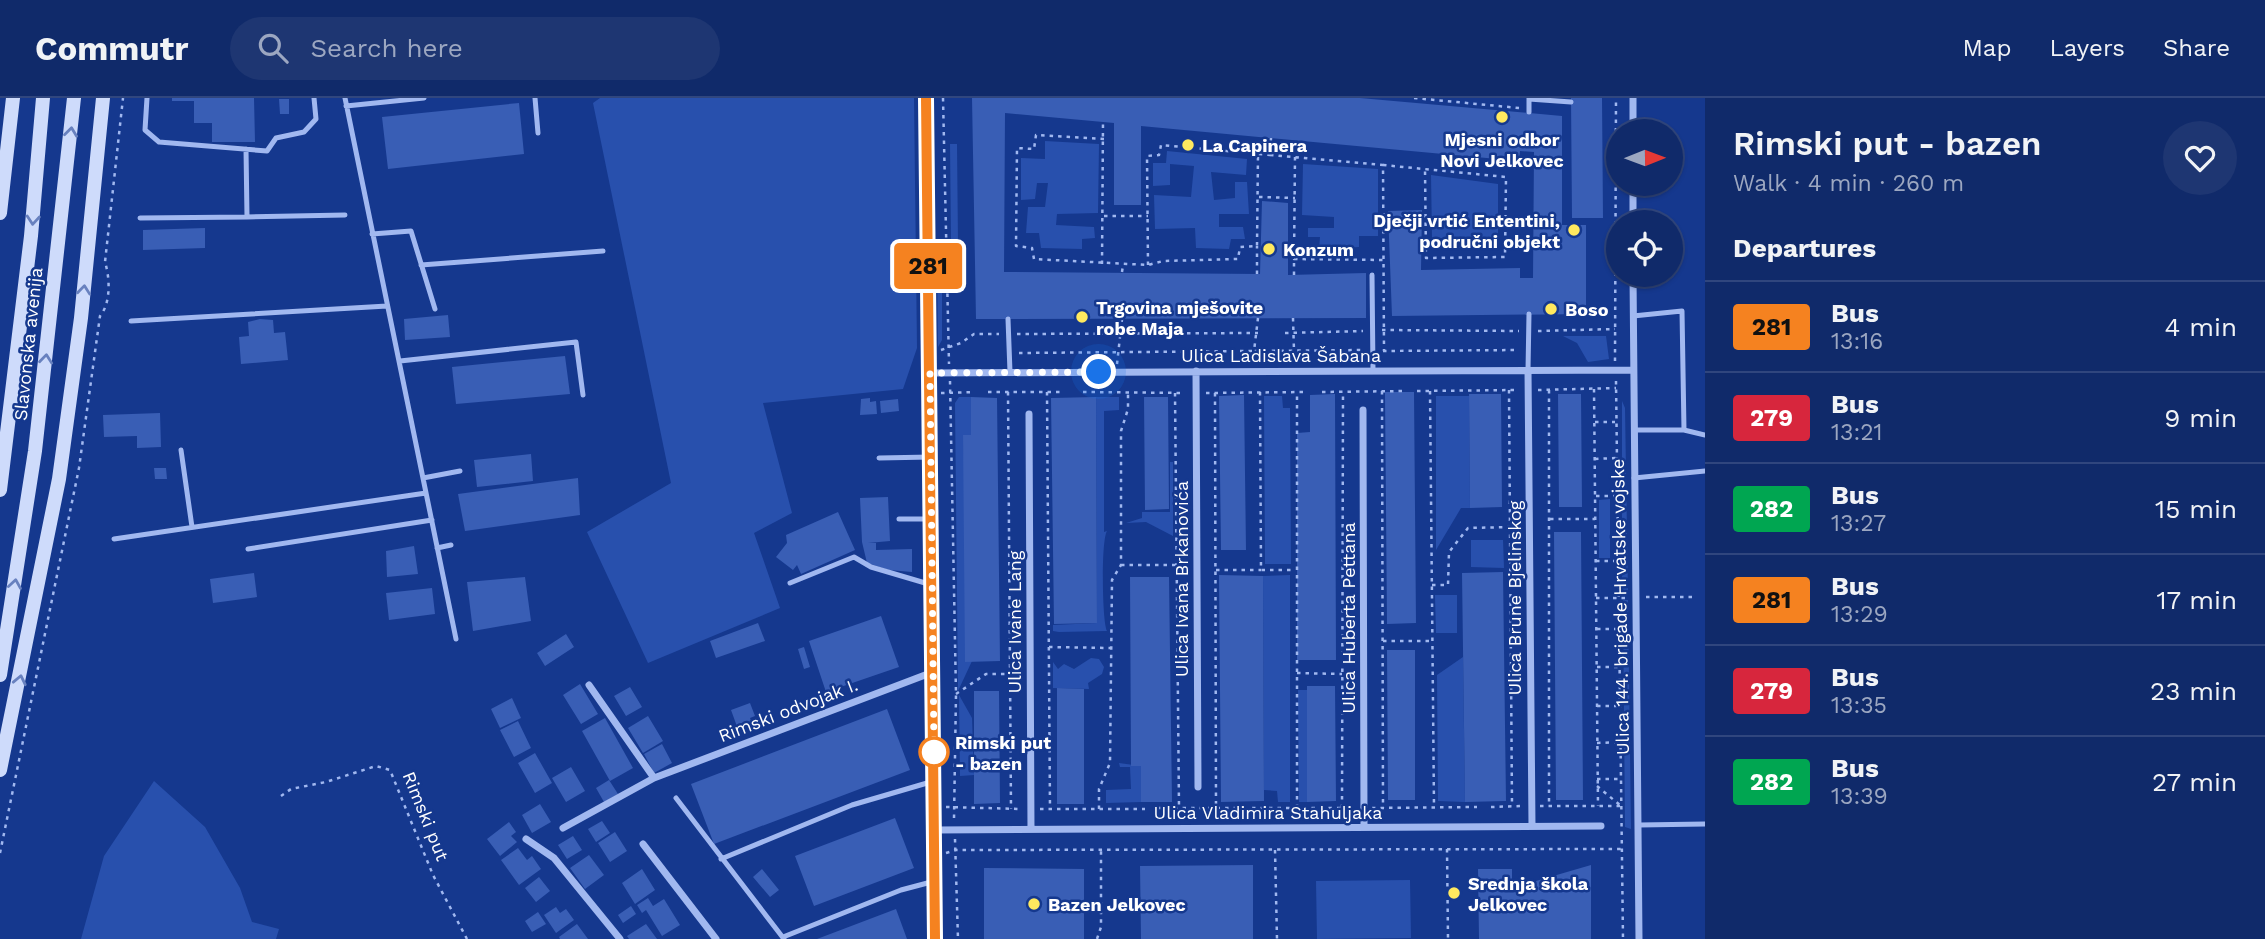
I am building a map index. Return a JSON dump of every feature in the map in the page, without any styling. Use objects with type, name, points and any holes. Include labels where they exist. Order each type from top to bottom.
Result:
[{"type":"main road","points":[[0,214],[13,98]]},
{"type":"main road","points":[[0,770],[59,479],[81,318],[103,98]]},
{"type":"main road","name":"Slavonska avenija","points":[[0,490],[31,236],[43,101]]},
{"type":"main road","name":"Slavonska avenija","points":[[0,676],[35,451],[74,103]]},
{"type":"street","points":[[926,98],[935,939]]},
{"type":"street","points":[[1633,98],[1633,119]]},
{"type":"street","name":"Ulica 144. brigade Hrvatske vojske","points":[[1633,287],[1639,939]]},
{"type":"street","name":"Ulica Brune Bjelinskog","points":[[1528,370],[1532,826]]},
{"type":"street","name":"Ulica Ladislava Šabana","points":[[930,373],[1633,370]]},
{"type":"street","name":"Ulica Ivana Brkanovića","points":[[1196,371],[1198,787]]},
{"type":"street","name":"Ulica Huberta Pettana","points":[[1363,410],[1364,827]]},
{"type":"street","name":"Ulica Ivane Lang","points":[[1029,414],[1031,829]]},
{"type":"street","name":"Rimski odvojak I.","points":[[563,828],[654,778],[933,672]]},
{"type":"street","points":[[589,685],[654,778]]},
{"type":"street","name":"Ulica Vladimira Stahuljaka","points":[[935,830],[1601,826]]},
{"type":"street","points":[[526,839],[554,858],[620,939]]},
{"type":"street","points":[[643,844],[716,939]]},
{"type":"lane","points":[[148,98],[145,130],[159,142],[267,151],[276,138],[304,132],[316,118],[314,98]]},
{"type":"lane","points":[[345,98],[456,639]]},
{"type":"lane","points":[[346,106],[424,98]]},
{"type":"lane","points":[[535,98],[538,133]]},
{"type":"lane","points":[[1529,113],[1529,99],[1571,103]]},
{"type":"lane","points":[[246,149],[247,217]]},
{"type":"lane","points":[[141,218],[345,215]]},
{"type":"lane","points":[[372,234],[411,231],[435,309]]},
{"type":"lane","points":[[421,265],[603,251]]},
{"type":"lane","points":[[1372,275],[1373,371]]},
{"type":"lane","points":[[131,321],[387,306]]},
{"type":"lane","points":[[1633,316],[1682,311],[1684,430]]},
{"type":"lane","points":[[1528,370],[1529,314]]},
{"type":"lane","points":[[1008,319],[1010,372]]},
{"type":"lane","points":[[400,361],[576,342],[583,395]]},
{"type":"lane","points":[[1634,430],[1684,430],[1705,435]]},
{"type":"lane","points":[[181,450],[192,527]]},
{"type":"lane","points":[[878,458],[931,457]]},
{"type":"lane","points":[[423,478],[460,471]]},
{"type":"lane","points":[[1634,478],[1705,471]]},
{"type":"lane","points":[[114,539],[426,493]]},
{"type":"lane","points":[[900,519],[932,519]]},
{"type":"lane","points":[[248,549],[432,520]]},
{"type":"lane","points":[[437,548],[451,545]]},
{"type":"lane","points":[[790,583],[854,557],[871,567],[932,585]]},
{"type":"lane","points":[[721,859],[852,805],[934,781]]},
{"type":"lane","points":[[676,798],[783,938],[901,890],[935,881]]},
{"type":"lane","points":[[1639,825],[1705,824]]},
{"type":"path","points":[[943,98],[956,695],[955,830],[958,939]]},
{"type":"path","points":[[1414,98],[1512,105],[1521,109]]},
{"type":"path","points":[[1616,98],[1615,422],[1623,939]]},
{"type":"path","points":[[1102,264],[1103,122]]},
{"type":"path","points":[[1104,139],[1036,135],[1034,149],[1017,148],[1016,246],[1032,247],[1034,259],[1123,265],[1238,259],[1240,247],[1257,246]]},
{"type":"path","points":[[1270,155],[1271,138]]},
{"type":"path","points":[[1148,265],[1147,156],[1159,155],[1161,145],[1383,165],[1425,169],[1506,177],[1505,257],[1426,258],[1425,169]]},
{"type":"path","points":[[1257,274],[1258,154]]},
{"type":"path","points":[[1294,275],[1295,157]]},
{"type":"path","points":[[1383,165],[1382,351],[1521,351]]},
{"type":"path","points":[[1258,197],[1294,198]]},
{"type":"path","points":[[1104,216],[1148,216]]},
{"type":"path","points":[[1294,259],[1384,260]]},
{"type":"path","points":[[1122,272],[1123,265]]},
{"type":"path","points":[[1117,365],[1122,318]]},
{"type":"path","points":[[1254,351],[1258,318]]},
{"type":"path","points":[[1293,318],[1293,351]]},
{"type":"path","points":[[1535,331],[1615,329]]},
{"type":"path","points":[[1382,330],[1519,331]]},
{"type":"path","points":[[1285,332],[1366,331]]},
{"type":"path","points":[[1014,334],[1256,333]]},
{"type":"path","points":[[941,350],[974,334],[1002,334]]},
{"type":"path","points":[[1009,353],[1367,350]]},
{"type":"path","points":[[1396,351],[1396,363]]},
{"type":"path","points":[[1117,385],[1117,393]]},
{"type":"path","points":[[1538,390],[1616,388]]},
{"type":"path","points":[[1594,389],[1598,806]]},
{"type":"path","points":[[1508,390],[1512,806]]},
{"type":"path","points":[[1417,391],[1521,390]]},
{"type":"path","points":[[1549,390],[1549,806]]},
{"type":"path","points":[[1342,808],[1343,391]]},
{"type":"path","points":[[1380,819],[1382,391]]},
{"type":"path","points":[[1322,392],[1405,391]]},
{"type":"path","points":[[1430,391],[1434,807]]},
{"type":"path","points":[[941,393],[975,392]]},
{"type":"path","points":[[988,392],[1062,392]]},
{"type":"path","points":[[1008,392],[1011,809]]},
{"type":"path","points":[[1047,392],[1050,809]]},
{"type":"path","points":[[1260,392],[1261,570]]},
{"type":"path","points":[[1297,392],[1297,808]]},
{"type":"path","points":[[1204,393],[1304,392]]},
{"type":"path","points":[[1083,393],[1189,393]]},
{"type":"path","points":[[1099,809],[1099,789],[1110,763],[1112,580],[1121,565],[1121,431],[1128,409],[1128,393]]},
{"type":"path","points":[[1175,393],[1179,808]]},
{"type":"path","points":[[1215,393],[1216,808]]},
{"type":"path","points":[[1595,422],[1615,422]]},
{"type":"path","points":[[1595,459],[1616,458]]},
{"type":"path","points":[[1595,496],[1617,496]]},
{"type":"path","points":[[1536,523],[1595,519]]},
{"type":"path","points":[[1432,585],[1448,585],[1449,552],[1468,528],[1517,523]]},
{"type":"path","points":[[1596,561],[1618,561]]},
{"type":"path","points":[[1121,565],[1177,565]]},
{"type":"path","points":[[1216,570],[1295,570]]},
{"type":"path","points":[[1646,597],[1696,597]]},
{"type":"path","points":[[1596,598],[1629,598]]},
{"type":"path","points":[[1596,629],[1619,629]]},
{"type":"path","points":[[1382,641],[1432,641]]},
{"type":"path","points":[[1049,648],[1111,648]]},
{"type":"path","points":[[1597,667],[1619,667]]},
{"type":"path","points":[[1296,673],[1342,674]]},
{"type":"path","points":[[956,695],[986,674],[1010,674]]},
{"type":"path","points":[[1597,706],[1620,706]]},
{"type":"path","points":[[1597,743],[1620,742]]},
{"type":"path","name":"Rimski put","points":[[281,796],[291,789],[326,782],[376,766],[390,769],[433,875],[467,939]]},
{"type":"path","points":[[1597,779],[1620,779]]},
{"type":"path","points":[[1597,786],[1621,806]]},
{"type":"path","points":[[1490,807],[1525,806]]},
{"type":"path","points":[[1538,806],[1621,806]]},
{"type":"path","points":[[946,807],[1025,809]]},
{"type":"path","points":[[1372,808],[1477,807]]},
{"type":"path","points":[[1038,809],[1145,808]]},
{"type":"path","points":[[1157,808],[1239,808]]},
{"type":"path","points":[[1252,808],[1357,808]]},
{"type":"path","points":[[1119,809],[1120,821]]},
{"type":"path","points":[[1380,841],[1380,849]]},
{"type":"path","points":[[1120,842],[1120,850]]},
{"type":"path","points":[[1275,849],[1277,939]]},
{"type":"path","points":[[1447,849],[1448,939]]},
{"type":"path","points":[[946,853],[957,850],[1622,849]]},
{"type":"path","points":[[1097,939],[1101,927],[1101,850]]},
{"type":"shaded area","points":[[600,98],[914,98],[917,348],[903,389],[763,403],[792,513],[754,533],[780,608],[648,663],[587,532],[671,483],[593,103]]},
{"type":"shaded area","points":[[1045,141],[1099,144],[1098,213],[1057,214],[1056,225],[1094,227],[1095,238],[1082,239],[1082,249],[1041,248],[1039,233],[1026,233],[1028,207],[1045,207],[1048,183],[1037,183],[1035,199],[1021,200],[1021,158],[1045,159]]},
{"type":"shaded area","points":[[950,144],[957,144],[958,243],[951,243]]},
{"type":"shaded area","points":[[1167,151],[1247,159],[1246,175],[1211,172],[1214,200],[1235,198],[1235,182],[1247,182],[1249,214],[1219,214],[1219,227],[1243,227],[1245,239],[1231,239],[1229,249],[1196,248],[1195,228],[1155,229],[1154,195],[1191,197],[1194,166],[1170,164],[1170,185],[1153,186],[1153,163],[1166,163]]},
{"type":"shaded area","points":[[1303,164],[1378,169],[1378,236],[1359,236],[1359,247],[1319,249],[1320,237],[1308,237],[1308,228],[1334,228],[1334,217],[1302,215]]},
{"type":"shaded area","points":[[1431,175],[1498,184],[1498,248],[1444,248],[1444,238],[1432,238]]},
{"type":"shaded area","points":[[937,254],[942,255],[942,340],[938,347]]},
{"type":"shaded area","points":[[1563,336],[1606,336],[1609,359],[1588,362],[1577,343]]},
{"type":"shaded area","points":[[1264,396],[1282,396],[1283,408],[1290,408],[1291,564],[1265,564]]},
{"type":"shaded area","points":[[1436,396],[1469,396],[1470,508],[1461,508],[1436,550]]},
{"type":"shaded area","points":[[959,397],[971,397],[971,435],[963,435],[972,661],[958,691],[955,403]]},
{"type":"shaded area","points":[[1096,397],[1119,397],[1119,410],[1104,411],[1104,532],[1107,531],[1103,581],[1107,631],[1053,631],[1053,625],[1097,623]]},
{"type":"shaded area","points":[[1622,401],[1625,408],[1628,595],[1622,596]]},
{"type":"shaded area","points":[[1170,462],[1173,462],[1173,536],[1146,522],[1126,523],[1142,518],[1142,512],[1170,512]]},
{"type":"shaded area","points":[[1610,499],[1610,558],[1599,558],[1599,500]]},
{"type":"shaded area","points":[[1471,540],[1503,540],[1504,568],[1471,567]]},
{"type":"shaded area","points":[[1290,575],[1290,802],[1278,802],[1277,791],[1264,790],[1263,576]]},
{"type":"shaded area","points":[[1435,595],[1457,595],[1457,633],[1436,633]]},
{"type":"shaded area","points":[[1623,600],[1628,600],[1631,829],[1625,827]]},
{"type":"shaded area","points":[[1463,657],[1465,802],[1438,801],[1437,675]]},
{"type":"shaded area","points":[[1091,658],[1099,659],[1104,667],[1102,674],[1088,683],[1089,689],[1053,688],[1053,662],[1058,669],[1064,664],[1074,669]]},
{"type":"shaded area","points":[[1298,690],[1307,690],[1307,802],[1299,802]]},
{"type":"shaded area","points":[[959,695],[972,718],[974,775],[960,776]]},
{"type":"shaded area","points":[[1119,763],[1141,766],[1141,802],[1106,803],[1106,790],[1131,789],[1130,767],[1120,767]]},
{"type":"shaded area","points":[[154,781],[205,827],[240,888],[252,922],[279,929],[276,939],[81,939],[104,856]]},
{"type":"shaded area","points":[[1410,880],[1411,938],[1317,939],[1316,881]]},
{"type":"building","points":[[172,98],[254,98],[255,142],[212,142],[212,123],[194,123],[194,101],[172,101]]},
{"type":"building","points":[[972,98],[1360,98],[1562,116],[1562,225],[1586,225],[1586,314],[1392,316],[1388,211],[1422,210],[1421,270],[1520,268],[1520,278],[1533,278],[1534,152],[1520,151],[1519,161],[1141,126],[1141,205],[1114,205],[1114,123],[1005,113],[1004,272],[1260,274],[1262,201],[1288,203],[1288,275],[1366,273],[1366,318],[976,319]]},
{"type":"building","points":[[1571,98],[1602,98],[1603,218],[1572,218]]},
{"type":"building","points":[[279,99],[289,99],[289,114],[280,114]]},
{"type":"building","points":[[519,103],[524,154],[388,169],[382,117]]},
{"type":"building","points":[[205,228],[205,248],[143,250],[143,230]]},
{"type":"building","points":[[448,315],[450,337],[405,340],[404,319]]},
{"type":"building","points":[[273,320],[274,333],[285,332],[288,360],[241,364],[239,337],[249,336],[248,322]]},
{"type":"building","points":[[565,356],[570,394],[456,404],[452,367]]},
{"type":"building","points":[[1385,392],[1414,392],[1416,623],[1387,624]]},
{"type":"building","points":[[1335,394],[1336,660],[1297,660],[1297,433],[1310,432],[1310,395]]},
{"type":"building","points":[[1469,394],[1501,394],[1502,507],[1470,508]]},
{"type":"building","points":[[1558,394],[1581,394],[1582,507],[1559,507]]},
{"type":"building","points":[[1244,395],[1246,550],[1221,550],[1219,396]]},
{"type":"building","points":[[971,397],[997,398],[1000,661],[965,662],[963,435],[971,435]]},
{"type":"building","points":[[1096,397],[1097,623],[1054,624],[1051,398]]},
{"type":"building","points":[[1144,397],[1168,397],[1169,509],[1145,510]]},
{"type":"building","points":[[870,398],[870,402],[876,401],[877,414],[860,415],[861,399]]},
{"type":"building","points":[[898,399],[899,411],[881,413],[880,401]]},
{"type":"building","points":[[160,413],[161,447],[137,448],[137,436],[104,437],[103,415]]},
{"type":"building","points":[[531,454],[533,481],[477,487],[474,460]]},
{"type":"building","points":[[154,468],[166,468],[167,479],[155,479]]},
{"type":"building","points":[[578,478],[580,515],[465,531],[458,494]]},
{"type":"building","points":[[888,497],[890,541],[868,543],[876,543],[876,550],[912,549],[912,572],[889,570],[867,563],[862,542],[860,498]]},
{"type":"building","points":[[838,512],[855,550],[801,574],[797,565],[793,570],[776,557],[787,543],[786,535]]},
{"type":"building","points":[[1554,532],[1581,532],[1583,800],[1556,800]]},
{"type":"building","points":[[414,546],[418,574],[387,577],[386,551]]},
{"type":"building","points":[[1503,572],[1506,801],[1465,802],[1462,573]]},
{"type":"building","points":[[254,573],[257,597],[213,603],[210,579]]},
{"type":"building","points":[[1219,575],[1263,576],[1264,801],[1221,802]]},
{"type":"building","points":[[525,577],[531,621],[473,631],[467,582]]},
{"type":"building","points":[[1130,577],[1169,577],[1172,802],[1141,802],[1141,766],[1131,766]]},
{"type":"building","points":[[432,588],[435,614],[389,620],[386,593]]},
{"type":"building","points":[[881,616],[899,667],[826,692],[809,641]]},
{"type":"building","points":[[758,623],[765,641],[716,658],[710,641]]},
{"type":"building","points":[[566,634],[574,647],[545,666],[537,653]]},
{"type":"building","points":[[804,647],[810,667],[804,669],[798,649]]},
{"type":"building","points":[[1387,650],[1415,650],[1415,800],[1388,800]]},
{"type":"building","points":[[580,684],[598,714],[581,724],[563,695]]},
{"type":"building","points":[[1307,686],[1335,686],[1336,801],[1307,802]]},
{"type":"building","points":[[630,687],[642,707],[626,716],[614,696]]},
{"type":"building","points":[[1057,688],[1084,689],[1084,804],[1057,804]]},
{"type":"building","points":[[974,691],[999,691],[1000,803],[974,804]]},
{"type":"building","points":[[512,698],[521,718],[500,728],[491,709]]},
{"type":"building","points":[[750,703],[755,716],[750,718],[754,727],[739,732],[731,710]]},
{"type":"building","points":[[887,709],[910,770],[714,844],[691,784]]},
{"type":"building","points":[[648,716],[663,741],[643,753],[628,728]]},
{"type":"building","points":[[605,718],[633,768],[610,781],[582,731]]},
{"type":"building","points":[[518,721],[531,748],[514,757],[500,730]]},
{"type":"building","points":[[662,744],[672,763],[654,773],[644,754]]},
{"type":"building","points":[[535,753],[552,783],[535,793],[518,763]]},
{"type":"building","points":[[571,767],[585,791],[566,802],[552,778]]},
{"type":"building","points":[[609,780],[618,794],[604,802],[596,788]]},
{"type":"building","points":[[540,804],[551,822],[532,833],[522,815]]},
{"type":"building","points":[[895,818],[914,868],[814,906],[795,856]]},
{"type":"building","points":[[602,821],[610,833],[596,842],[588,829]]},
{"type":"building","points":[[509,822],[516,832],[511,836],[517,842],[500,856],[487,839]]},
{"type":"building","points":[[615,832],[627,851],[610,862],[598,843]]},
{"type":"building","points":[[573,836],[582,850],[567,859],[558,845]]},
{"type":"building","points":[[518,848],[527,860],[532,856],[541,869],[519,885],[501,860]]},
{"type":"building","points":[[589,855],[604,875],[585,889],[570,868]]},
{"type":"building","points":[[1253,865],[1253,939],[1141,939],[1140,866]]},
{"type":"building","points":[[1591,865],[1591,939],[1479,939],[1478,869],[1512,869],[1512,888]]},
{"type":"building","name":"Bazen Jelkovec","points":[[984,868],[1084,869],[1084,939],[984,939]]},
{"type":"building","points":[[642,869],[655,890],[635,904],[622,883]]},
{"type":"building","points":[[762,869],[779,890],[770,897],[753,877]]},
{"type":"building","points":[[539,877],[550,891],[536,902],[525,888]]},
{"type":"building","points":[[648,898],[653,906],[664,899],[680,925],[662,936],[646,910],[642,913],[637,905]]},
{"type":"building","points":[[631,906],[636,914],[623,923],[618,915]]},
{"type":"building","points":[[556,907],[560,913],[566,909],[574,920],[556,933],[544,915]]},
{"type":"building","points":[[896,909],[907,939],[817,939]]},
{"type":"building","points":[[538,912],[546,924],[532,932],[525,921]]},
{"type":"building","points":[[577,924],[588,939],[560,939],[559,937]]},
{"type":"building","points":[[646,924],[657,939],[629,939],[627,936]]},
{"type":"bus line","name":"281","points":[[926,98],[935,939]]},
{"type":"place","name":"Mjesni odbor Novi Jelkovec","points":[[1502,117]]},
{"type":"place","name":"La Capinera","points":[[1188,145]]},
{"type":"place","name":"Dječji vrtić Ententini, područni objekt","points":[[1574,230]]},
{"type":"place","name":"Konzum","points":[[1269,249]]},
{"type":"place","name":"Boso","points":[[1551,309]]},
{"type":"place","name":"Trgovina mješovite robe Maja","points":[[1082,317]]},
{"type":"place","name":"Rimski put - bazen","points":[[934,752]]},
{"type":"place","name":"Srednja škola Jelkovec","points":[[1454,893]]},
{"type":"place","name":"Bazen Jelkovec","points":[[1034,904]]},
{"type":"route","points":[[934,752],[930,373],[1099,372]]}]
